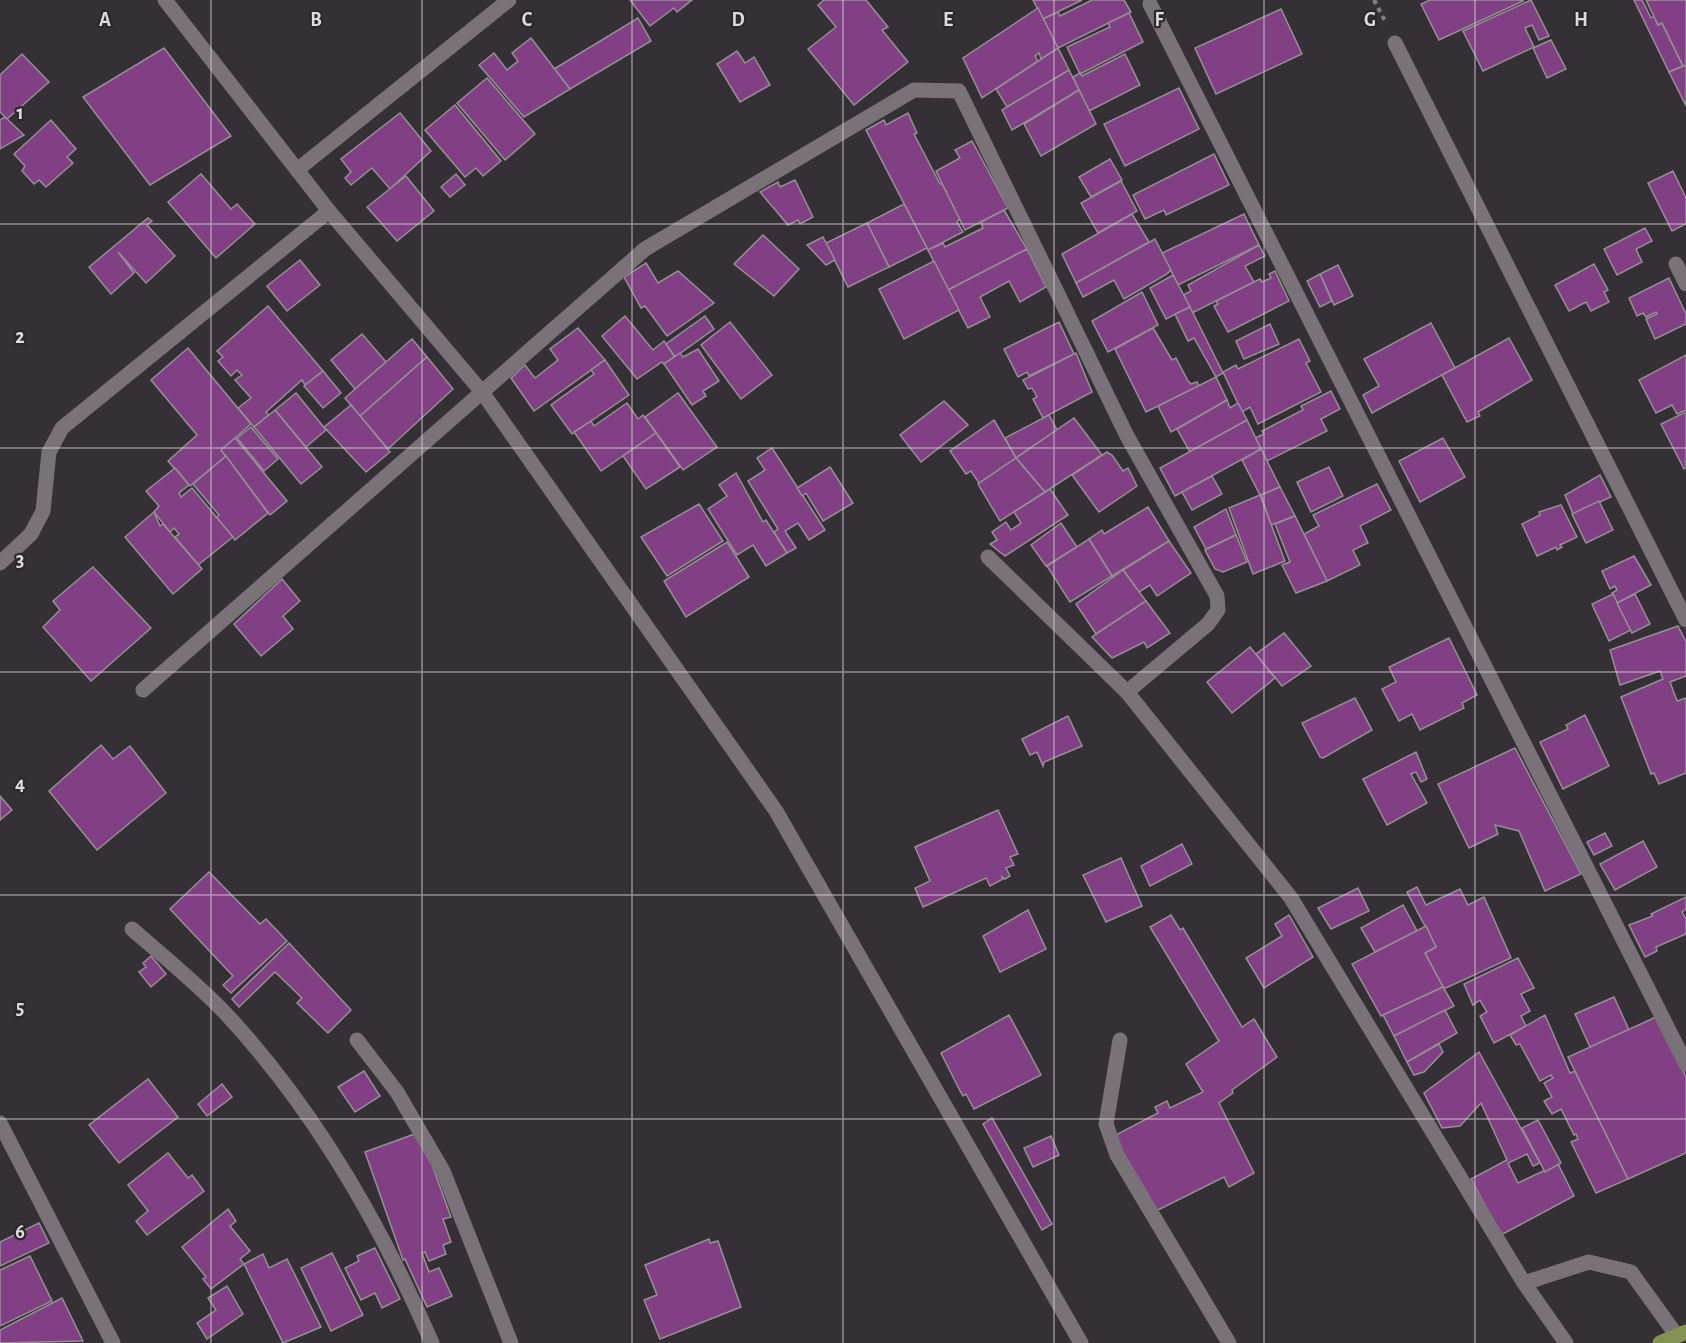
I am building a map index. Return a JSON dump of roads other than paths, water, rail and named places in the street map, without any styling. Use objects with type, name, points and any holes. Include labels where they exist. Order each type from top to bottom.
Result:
[{"type":"main road","points":[[1660,1343],[1681,1334]]},
{"type":"street","points":[[165,0],[329,211],[482,392],[776,812],[1081,1343]]},
{"type":"street","points":[[297,170],[509,0]]},
{"type":"street","points":[[1150,4],[1686,1064]]},
{"type":"street","points":[[1395,43],[1686,620]]},
{"type":"street","points":[[143,690],[645,249],[914,90],[958,91],[1127,436],[1218,596],[1218,610],[1208,624],[1127,692]]},
{"type":"street","points":[[0,563],[31,534],[43,511],[50,452],[62,428],[329,211]]},
{"type":"street","points":[[1676,264],[1686,284]]},
{"type":"street","points":[[988,557],[1127,692],[1291,898],[1524,1283],[1566,1343]]},
{"type":"street","points":[[132,928],[226,1014],[280,1077],[355,1187],[432,1343]]},
{"type":"street","points":[[357,1040],[397,1092],[443,1171],[511,1343]]},
{"type":"street","points":[[1120,1040],[1106,1124],[1117,1155],[1229,1343]]},
{"type":"street","points":[[0,1123],[113,1343]]},
{"type":"street","points":[[1524,1283],[1588,1262],[1631,1272],[1681,1334]]}]
